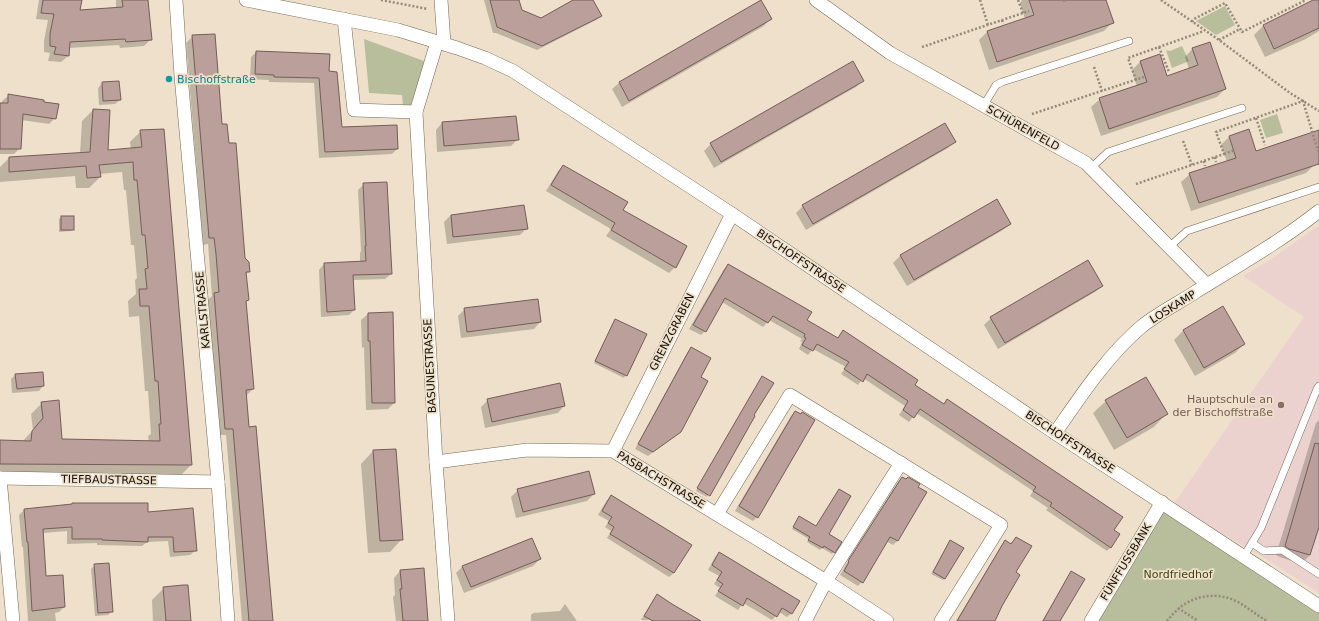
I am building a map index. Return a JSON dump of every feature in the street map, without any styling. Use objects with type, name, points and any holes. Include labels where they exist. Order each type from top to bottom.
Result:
[{"type":"street","name":"KARLSTRASSE","points":[[176,0],[181,76],[218,482],[228,621]]},
{"type":"street","name":"BISCHOFFSTRASSE","points":[[246,0],[398,30],[485,58],[513,71],[732,214],[1055,433],[1319,606]]},
{"type":"street","name":"SCHÜRENFELD","points":[[816,0],[890,53],[1086,163],[1207,285]]},
{"type":"street","name":"BASUNESTRASSE","points":[[442,6],[440,43],[416,112],[436,462],[448,621]]},
{"type":"street","points":[[344,19],[354,110],[416,112]]},
{"type":"street","name":"LOSKAMP","points":[[1055,433],[1087,387],[1125,342],[1142,326],[1262,252],[1319,211]]},
{"type":"street","name":"GRENZGRABEN","points":[[613,451],[732,214]]},
{"type":"street","name":"PASBACHSTRASSE","points":[[717,514],[790,395],[1001,525],[941,621]]},
{"type":"street","name":"PASBACHSTRASSE","points":[[436,462],[527,450],[613,451],[826,581],[887,621]]},
{"type":"street","points":[[805,621],[826,581],[901,463]]},
{"type":"street","name":"TIEFBAUSTRASSE","points":[[0,478],[218,482]]},
{"type":"street","points":[[0,478],[13,621]]},
{"type":"street","name":"FÜNFFUSSBANK","points":[[1091,621],[1162,502]]},
{"type":"lane","points":[[984,105],[996,85],[1002,82],[1129,41]]},
{"type":"lane","points":[[1091,168],[1108,152],[1242,108]]},
{"type":"lane","points":[[1169,247],[1187,231],[1319,187]]},
{"type":"lane","points":[[1244,556],[1263,522],[1316,389],[1319,386]]},
{"type":"lane","points":[[1252,543],[1264,551],[1282,550],[1319,574]]},
{"type":"path","points":[[381,0],[442,6]]},
{"type":"path","points":[[980,0],[988,25]]},
{"type":"path","points":[[1018,0],[1023,13]]},
{"type":"path","points":[[1161,0],[1304,102],[1319,111]]},
{"type":"path","points":[[1192,22],[1194,18],[1225,3],[1242,32],[1306,0]]},
{"type":"path","points":[[922,47],[1015,17],[1029,11]]},
{"type":"path","points":[[1002,20],[1004,24]]},
{"type":"path","points":[[1219,40],[1240,29]]},
{"type":"path","points":[[1136,80],[1128,58],[1205,31]]},
{"type":"path","points":[[1159,47],[1169,72]]},
{"type":"path","points":[[1094,67],[1102,91]]},
{"type":"path","points":[[1032,114],[1144,77]]},
{"type":"path","points":[[1224,154],[1216,132],[1304,102]]},
{"type":"path","points":[[1304,102],[1319,151]]},
{"type":"path","points":[[1256,118],[1265,144]]},
{"type":"path","points":[[1183,141],[1192,165]]},
{"type":"path","points":[[1136,184],[1235,150]]},
{"type":"path","points":[[1215,157],[1216,162]]},
{"type":"path","points":[[1204,161],[1206,166]]},
{"type":"path","points":[[1167,621],[1178,608],[1196,598],[1207,596],[1221,596],[1237,601],[1267,621]]},
{"type":"path","points":[[1178,608],[1198,621]]},
{"type":"shaded area","name":"Hauptschule an der Bischoffstraße","points":[[1319,225],[1319,593],[1266,559],[1173,505],[1304,317],[1243,276],[1270,260]]},
{"type":"green space","points":[[1225,6],[1235,25],[1216,35],[1196,21]]},
{"type":"green space","points":[[364,39],[424,61],[412,107],[403,106],[402,95],[369,93]]},
{"type":"green space","points":[[1182,46],[1189,61],[1172,68],[1166,50],[1170,51]]},
{"type":"green space","points":[[1277,114],[1283,133],[1266,138],[1260,120]]},
{"type":"green space","name":"Nordfriedhof","points":[[1163,509],[1319,610],[1319,621],[1095,621]]},
{"type":"building","points":[[43,0],[82,0],[80,10],[123,7],[122,0],[148,0],[152,40],[126,42],[125,39],[70,42],[69,56],[54,54],[56,47],[50,46],[50,34],[54,14],[41,13]]},
{"type":"building","points":[[490,0],[519,0],[522,10],[541,18],[573,0],[593,0],[602,16],[542,46],[497,27]]},
{"type":"building","points":[[761,0],[772,19],[629,101],[619,82]]},
{"type":"building","points":[[1029,0],[1106,0],[1114,23],[997,62],[987,31],[1034,15]]},
{"type":"building","points":[[1313,0],[1319,0],[1319,28],[1274,49],[1263,25]]},
{"type":"building","points":[[215,34],[222,124],[227,124],[229,143],[236,143],[245,258],[249,262],[250,272],[246,272],[249,300],[246,301],[254,389],[246,390],[249,427],[256,426],[273,621],[249,621],[233,429],[225,429],[214,293],[219,292],[216,254],[214,238],[209,238],[192,35]]},
{"type":"building","points":[[1210,42],[1226,89],[1109,129],[1099,98],[1147,82],[1140,61],[1160,54],[1167,76],[1198,65],[1192,48]]},
{"type":"building","points":[[256,51],[330,54],[329,71],[337,72],[342,127],[397,125],[398,149],[325,152],[319,78],[274,77],[274,75],[255,74]]},
{"type":"building","points":[[853,61],[864,81],[721,162],[710,143]]},
{"type":"building","points":[[119,81],[121,100],[103,101],[102,82]]},
{"type":"building","points":[[8,94],[59,104],[56,119],[23,114],[21,149],[0,149],[0,103],[8,103]]},
{"type":"building","points":[[93,109],[110,110],[108,150],[142,147],[140,130],[164,129],[192,465],[0,464],[0,440],[31,441],[32,431],[43,418],[41,402],[59,400],[62,439],[160,441],[159,424],[161,424],[158,381],[155,381],[149,306],[140,306],[139,289],[147,289],[145,269],[148,268],[145,235],[142,235],[137,180],[134,180],[133,162],[99,165],[101,177],[87,178],[86,166],[9,172],[9,157],[90,152]]},
{"type":"building","points":[[516,116],[519,140],[444,146],[442,122]]},
{"type":"building","points":[[945,123],[956,142],[813,224],[802,205]]},
{"type":"building","points":[[1249,129],[1256,151],[1319,130],[1319,164],[1199,203],[1189,173],[1236,158],[1229,136]]},
{"type":"building","points":[[563,165],[628,202],[623,210],[687,246],[676,268],[611,230],[615,223],[551,185]]},
{"type":"building","points":[[387,182],[392,274],[353,275],[355,310],[327,312],[324,263],[366,261],[363,183]]},
{"type":"building","points":[[997,199],[1011,224],[914,280],[900,255]]},
{"type":"building","points":[[524,205],[528,229],[453,237],[451,215]]},
{"type":"building","points":[[61,216],[74,216],[74,230],[61,230]]},
{"type":"building","points":[[1088,260],[1103,286],[1005,343],[990,317]]},
{"type":"building","points":[[728,264],[812,312],[807,320],[838,338],[843,330],[918,380],[915,385],[944,404],[947,399],[1123,517],[1114,530],[1120,534],[1111,548],[1050,506],[1052,503],[1033,491],[1036,487],[920,409],[914,418],[903,410],[908,401],[867,374],[863,382],[844,369],[849,362],[817,344],[813,351],[802,345],[806,338],[804,337],[805,334],[773,316],[768,323],[725,298],[706,332],[693,325]]},
{"type":"building","points":[[538,299],[541,322],[467,332],[464,308]]},
{"type":"building","points":[[1223,306],[1245,344],[1204,368],[1183,330]]},
{"type":"building","points":[[393,312],[395,403],[372,403],[370,341],[368,341],[368,313]]},
{"type":"building","points":[[615,319],[647,334],[627,376],[595,361]]},
{"type":"building","points":[[691,347],[711,358],[701,377],[708,381],[681,432],[653,452],[638,444]]},
{"type":"building","points":[[43,372],[44,386],[17,389],[15,374]]},
{"type":"building","points":[[762,376],[774,383],[754,415],[755,416],[710,496],[697,488]]},
{"type":"building","points":[[1146,377],[1168,414],[1127,438],[1105,400]]},
{"type":"building","points":[[560,383],[565,406],[492,422],[487,399]]},
{"type":"building","points":[[795,411],[801,414],[802,412],[815,420],[758,518],[739,506]]},
{"type":"building","points":[[1315,443],[1319,444],[1319,527],[1310,555],[1289,549],[1285,546]]},
{"type":"building","points":[[396,449],[403,540],[380,541],[373,450]]},
{"type":"building","points":[[589,471],[595,494],[523,512],[517,489]]},
{"type":"building","points":[[902,477],[906,479],[908,477],[920,484],[918,487],[927,492],[898,541],[890,537],[863,583],[844,571],[849,562],[848,561]]},
{"type":"building","points":[[839,489],[851,496],[829,534],[842,542],[835,553],[824,546],[823,548],[808,540],[810,537],[793,527],[799,516],[816,526]]},
{"type":"building","points":[[611,495],[692,545],[674,573],[610,534],[614,527],[608,523],[612,517],[602,511]]},
{"type":"building","points":[[72,503],[148,503],[148,512],[193,508],[197,551],[174,552],[173,537],[148,537],[148,542],[72,539],[72,527],[43,529],[46,576],[63,575],[65,607],[32,611],[28,542],[24,509]]},
{"type":"building","points":[[1016,537],[1032,546],[1016,572],[1020,575],[995,621],[957,621],[1005,540],[1011,544]]},
{"type":"building","points":[[532,538],[541,559],[471,587],[462,566]]},
{"type":"building","points":[[950,540],[964,548],[945,579],[933,572]]},
{"type":"building","points":[[719,552],[800,601],[792,614],[782,608],[777,617],[747,598],[743,606],[718,591],[723,584],[717,580],[722,572],[712,565]]},
{"type":"building","points":[[109,563],[113,612],[98,613],[94,564]]},
{"type":"building","points":[[424,568],[428,621],[403,621],[400,570]]},
{"type":"building","points":[[1071,571],[1085,579],[1060,621],[1043,621]]},
{"type":"building","points":[[188,585],[191,621],[166,621],[163,587]]},
{"type":"building","points":[[657,594],[701,621],[653,621],[644,616]]},
{"type":"place","name":"Bischoffstraße","points":[[169,79]]},
{"type":"place","name":"Hauptschule an der Bischoffstraße","points":[[1281,405]]}]
